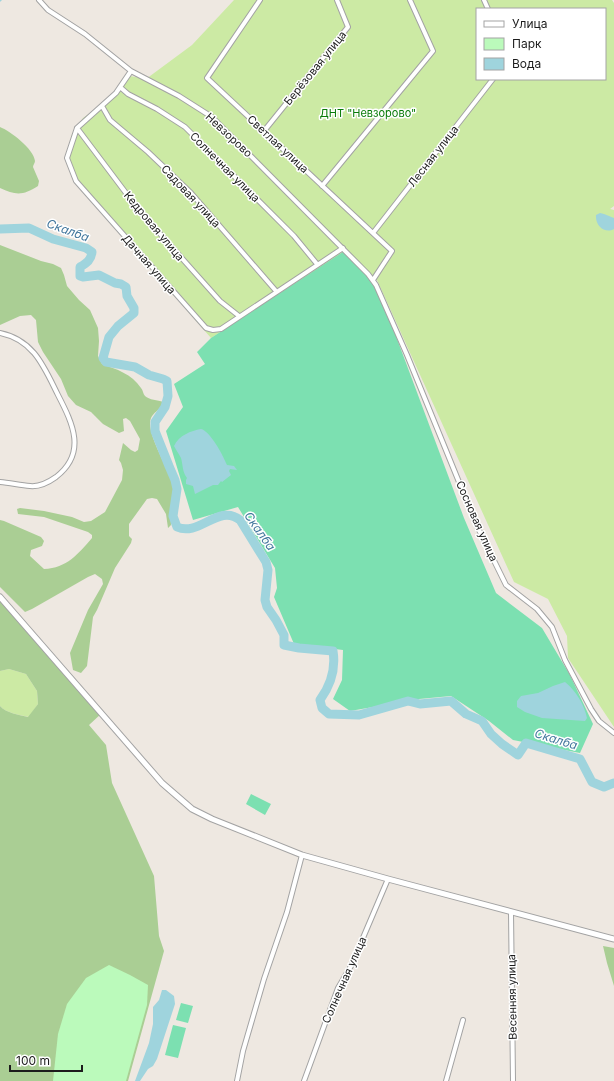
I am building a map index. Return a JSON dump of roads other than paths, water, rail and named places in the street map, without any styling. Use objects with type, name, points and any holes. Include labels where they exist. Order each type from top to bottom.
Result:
[{"type":"street","name":"Невзорово","points":[[39,0],[48,10],[81,31],[131,70],[180,96],[212,117],[343,248],[376,285]]},
{"type":"street","name":"Светлая улица","points":[[260,0],[207,78],[392,251],[373,280]]},
{"type":"street","name":"Берёзовая улица","points":[[264,131],[348,27],[337,0]]},
{"type":"street","points":[[322,186],[433,51],[410,0]]},
{"type":"street","points":[[77,128],[116,93],[131,70]]},
{"type":"street","name":"Лесная улица","points":[[373,233],[492,80]]},
{"type":"street","name":"Солнечная улица","points":[[120,87],[128,94],[157,109],[185,127],[294,236],[317,264]]},
{"type":"street","name":"Садовая улица","points":[[102,106],[110,120],[148,152],[191,193],[276,291]]},
{"type":"street","name":"Дачная улица","points":[[77,128],[67,158],[76,181],[206,328],[213,330],[221,329],[276,291],[343,248]]},
{"type":"street","name":"Кедровая улица","points":[[77,128],[138,209],[220,301],[239,316]]},
{"type":"street","name":"Сосновая улица","points":[[376,285],[410,362],[477,526],[506,585],[536,609],[552,627],[568,666],[591,709],[599,721],[614,733]]},
{"type":"street","points":[[0,334],[9,335],[21,340],[35,354],[64,406],[75,439],[75,449],[72,458],[67,466],[53,480],[31,486],[0,482]]},
{"type":"street","points":[[0,597],[162,784],[192,809],[212,819],[302,856],[614,939]]},
{"type":"street","points":[[237,1081],[243,1051],[264,979],[287,912],[302,856]]},
{"type":"street","name":"Солнечная улица","points":[[304,1081],[338,988],[351,966],[388,879]]},
{"type":"street","name":"Весенняя улица","points":[[511,912],[513,1081]]},
{"type":"street","points":[[446,1081],[463,1020]]},
{"type":"water","points":[[600,213],[614,218],[614,229],[604,230],[599,226],[596,215]]},
{"type":"water","points":[[201,429],[205,431],[212,439],[227,465],[234,466],[237,470],[230,469],[229,471],[231,475],[222,482],[221,481],[218,485],[213,485],[195,494],[193,486],[186,484],[187,478],[183,470],[181,458],[174,446],[182,436],[189,432]]},
{"type":"water","points":[[565,682],[573,689],[582,703],[587,718],[585,721],[542,718],[525,712],[517,707],[517,701],[521,696],[538,693]]},
{"type":"water","points":[[162,990],[166,990],[174,996],[175,1004],[157,1059],[140,1081],[135,1081],[149,1043],[153,1024],[153,1007],[159,1000]]},
{"type":"waterway","name":"Скалба","points":[[0,229],[29,228],[53,239],[86,248],[92,252],[91,257],[80,267],[80,276],[99,275],[126,287],[127,296],[134,308],[134,313],[118,326],[109,337],[103,358],[106,362],[135,367],[149,375],[167,381],[168,396],[165,407],[155,422],[155,431],[175,480],[177,489],[173,516],[177,527],[185,529],[193,528],[224,515],[232,516],[240,520],[266,562],[268,570],[265,600],[267,607],[284,635],[284,645],[333,651],[334,665],[332,677],[320,700],[322,708],[329,714],[359,715],[408,701],[420,704],[451,701],[466,714],[482,721],[491,734],[518,755],[526,743],[580,759],[592,782],[604,787],[614,783]]},
{"type":"park label","name":"ДНТ \"Невзорово\"","points":[[368,113]]}]
